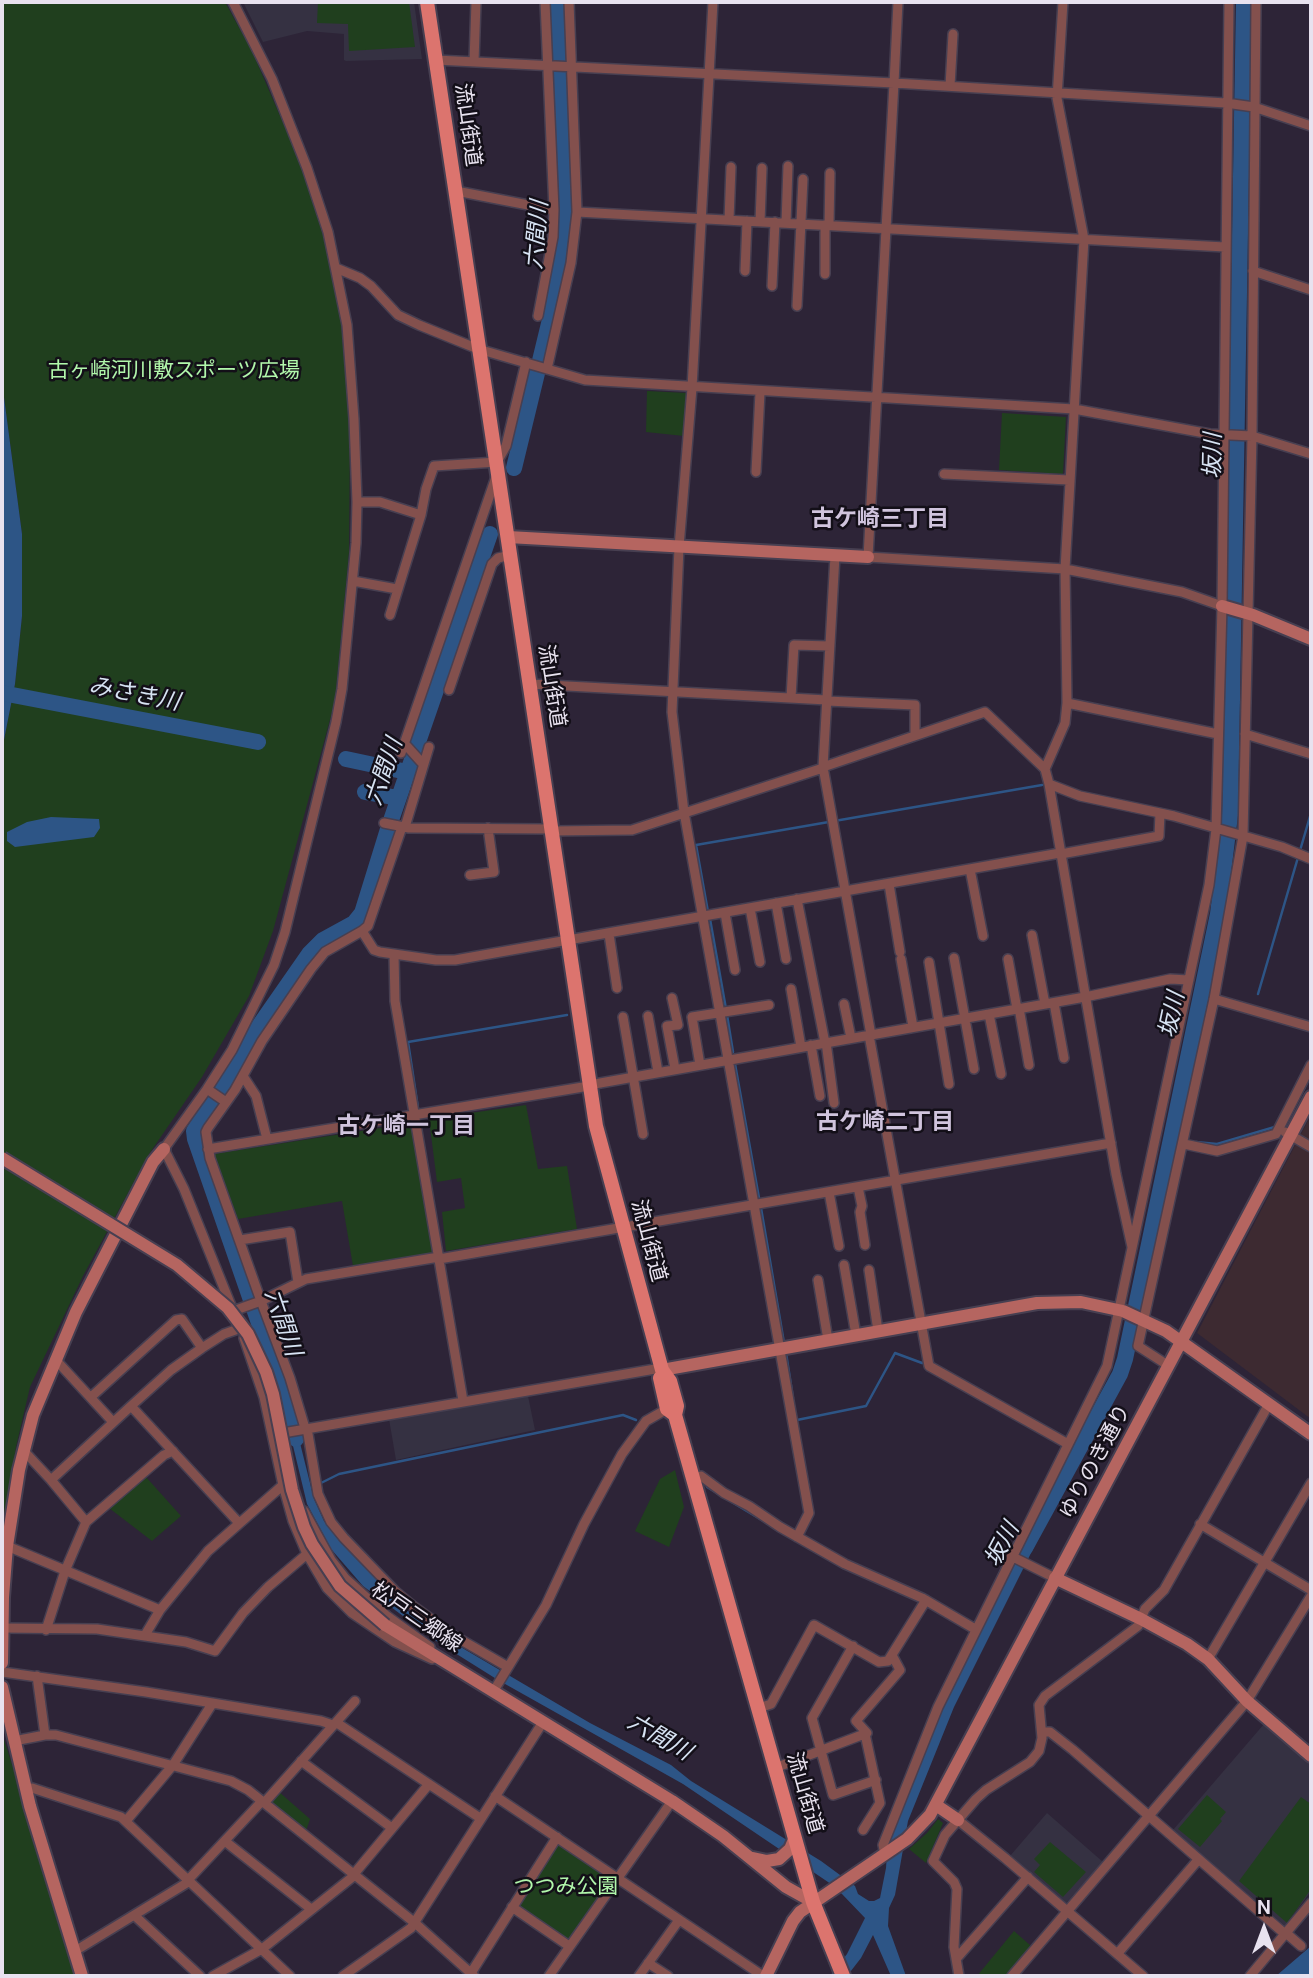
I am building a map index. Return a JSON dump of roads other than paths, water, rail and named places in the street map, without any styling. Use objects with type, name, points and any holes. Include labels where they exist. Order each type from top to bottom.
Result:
[{"type":"main road","name":"流山街道","points":[[427,2],[589,1085],[601,1147],[662,1369],[660,1381],[692,1479],[813,1902],[841,1970]]},
{"type":"street","points":[[2,1663],[7,1546],[33,1415],[55,1359],[93,1278],[153,1162],[232,1050],[274,965],[288,924],[336,722],[353,582],[357,502],[347,325],[322,212],[296,139],[259,50],[233,2]]},
{"type":"street","points":[[474,62],[476,2]]},
{"type":"street","points":[[538,316],[553,237],[554,210],[545,2]]},
{"type":"street","points":[[547,369],[571,263],[577,212],[569,2]]},
{"type":"street","points":[[713,2],[692,388],[679,547],[672,712],[684,812],[809,1513],[797,1537]]},
{"type":"street","points":[[868,557],[898,2]]},
{"type":"street","points":[[1045,769],[1065,723],[1065,569],[1084,239],[1056,92],[1063,2]]},
{"type":"street","points":[[886,1854],[883,1845],[921,1746],[975,1629],[1107,1366],[1209,885],[1217,829],[1223,606],[1229,2]]},
{"type":"street","points":[[1169,1366],[1139,1346],[1214,999],[1241,835],[1252,436],[1256,2]]},
{"type":"street","points":[[950,86],[953,34]]},
{"type":"street","points":[[436,60],[950,86],[1228,104],[1253,107],[1311,126]]},
{"type":"street","points":[[786,223],[788,166]]},
{"type":"street","points":[[729,220],[731,167]]},
{"type":"street","points":[[760,222],[762,168]]},
{"type":"street","points":[[825,274],[830,173]]},
{"type":"street","points":[[797,306],[803,179]]},
{"type":"street","points":[[456,191],[554,210]]},
{"type":"street","points":[[577,212],[1225,247]]},
{"type":"street","points":[[745,271],[747,221]]},
{"type":"street","points":[[772,286],[775,222]]},
{"type":"street","points":[[336,268],[371,286],[398,315],[444,337],[595,382],[1074,409],[1224,435],[1252,436],[1311,454]]},
{"type":"street","points":[[1253,271],[1311,290]]},
{"type":"street","points":[[401,753],[506,446],[526,362]]},
{"type":"street","points":[[756,472],[760,392]]},
{"type":"street","points":[[390,615],[434,466],[497,466]]},
{"type":"street","points":[[944,474],[1069,480]]},
{"type":"street","points":[[357,502],[380,502],[421,515]]},
{"type":"street","points":[[508,537],[1065,569],[1182,592],[1311,639]]},
{"type":"street","points":[[449,690],[492,564],[498,558],[511,555]]},
{"type":"street","points":[[835,556],[823,767],[929,1366],[1068,1444]]},
{"type":"street","points":[[353,582],[397,589]]},
{"type":"street","points":[[791,698],[794,645],[830,646]]},
{"type":"street","points":[[530,684],[915,705],[915,736]]},
{"type":"street","points":[[1066,703],[1218,734]]},
{"type":"street","points":[[384,823],[403,827],[632,830],[985,712],[1045,769],[1128,1236],[1133,1250]]},
{"type":"street","points":[[1245,734],[1311,754]]},
{"type":"street","points":[[404,743],[423,764]]},
{"type":"street","points":[[429,747],[372,917],[362,931],[320,958],[262,1041],[243,1076],[208,1128],[208,1149],[266,1319],[290,1378],[306,1428],[321,1504],[331,1522],[363,1560],[395,1591],[456,1637],[508,1667]]},
{"type":"street","points":[[1049,784],[1080,796],[1160,813],[1241,835],[1311,859]]},
{"type":"street","points":[[362,931],[374,950],[436,960],[455,960],[1159,836],[1160,813]]},
{"type":"street","points":[[470,875],[494,872],[488,828]]},
{"type":"street","points":[[970,869],[983,936]]},
{"type":"street","points":[[889,884],[913,1027]]},
{"type":"street","points":[[797,900],[834,1103]]},
{"type":"street","points":[[776,903],[786,959]]},
{"type":"street","points":[[750,908],[760,962]]},
{"type":"street","points":[[725,913],[734,970]]},
{"type":"street","points":[[609,934],[617,988]]},
{"type":"street","points":[[1032,935],[1064,1058]]},
{"type":"street","points":[[394,954],[396,1001],[463,1401]]},
{"type":"street","points":[[954,958],[974,1069]]},
{"type":"street","points":[[1007,959],[1029,1065]]},
{"type":"street","points":[[929,962],[949,1084]]},
{"type":"street","points":[[208,1149],[1085,998],[1170,979],[1189,980]]},
{"type":"street","points":[[791,989],[820,1096]]},
{"type":"street","points":[[672,999],[678,1025],[667,1026],[675,1069]]},
{"type":"street","points":[[1214,999],[1311,1027]]},
{"type":"street","points":[[844,1004],[851,1038]]},
{"type":"street","points":[[700,1065],[692,1017],[769,1005]]},
{"type":"street","points":[[989,1014],[1001,1073]]},
{"type":"street","points":[[648,1016],[658,1072]]},
{"type":"street","points":[[623,1017],[643,1134]]},
{"type":"street","points":[[1184,1144],[1217,1151],[1276,1134],[1311,1065]]},
{"type":"street","points":[[243,1076],[256,1096],[267,1139]]},
{"type":"street","points":[[207,1089],[226,1102]]},
{"type":"street","name":"ゆりのき通り","points":[[764,1976],[796,1916],[907,1839],[925,1823],[1311,1097]]},
{"type":"street","points":[[1279,1129],[1311,1147]]},
{"type":"street","points":[[236,1310],[260,1302],[306,1279],[622,1228],[1111,1143]]},
{"type":"street","points":[[163,1149],[184,1189],[236,1310],[264,1397],[293,1521],[307,1554],[327,1587],[352,1614],[395,1642],[464,1675]]},
{"type":"street","name":"松戸三郷線","points":[[2,1158],[177,1265],[228,1308],[248,1334],[266,1372],[276,1406],[292,1490],[304,1527],[340,1586],[385,1625],[464,1675],[495,1689],[542,1722],[672,1801],[793,1892],[813,1902]]},
{"type":"street","points":[[858,1187],[865,1245]]},
{"type":"street","points":[[829,1192],[839,1246]]},
{"type":"street","points":[[240,1240],[290,1232],[298,1282]]},
{"type":"street","points":[[844,1265],[856,1335]]},
{"type":"street","points":[[869,1270],[878,1331]]},
{"type":"street","points":[[818,1280],[828,1340]]},
{"type":"street","points":[[273,1435],[1051,1302],[1081,1303],[1121,1310],[1144,1319],[1181,1341],[1311,1434]]},
{"type":"street","points":[[91,1397],[176,1320],[182,1319],[202,1348]]},
{"type":"street","points":[[51,1480],[171,1370],[224,1334],[241,1328]]},
{"type":"street","points":[[55,1359],[113,1422]]},
{"type":"street","points":[[959,1976],[954,1928],[957,1889],[954,1882],[933,1861],[945,1835],[985,1790],[1034,1758],[1039,1751],[1042,1732],[1039,1705],[1045,1696],[1133,1631],[1144,1609],[1164,1590],[1269,1404]]},
{"type":"street","points":[[131,1406],[239,1523]]},
{"type":"street","points":[[495,1689],[546,1605],[584,1524],[622,1454],[646,1421],[671,1412]]},
{"type":"street","points":[[24,1451],[86,1522]]},
{"type":"street","points":[[46,1630],[65,1571],[86,1522],[164,1455],[173,1451]]},
{"type":"street","points":[[692,1479],[701,1476],[724,1493],[845,1564],[926,1601],[975,1629]]},
{"type":"street","points":[[1208,1659],[1311,1483]]},
{"type":"street","points":[[145,1635],[160,1610],[208,1551],[239,1523],[284,1489]]},
{"type":"street","points":[[284,1489],[299,1503],[331,1560],[360,1594],[464,1675]]},
{"type":"street","points":[[302,1542],[316,1535],[331,1522]]},
{"type":"street","points":[[1199,1524],[1311,1590]]},
{"type":"street","points":[[7,1546],[160,1610]]},
{"type":"street","points":[[2,1628],[97,1629],[186,1642],[215,1651],[243,1613],[268,1587],[307,1554]]},
{"type":"street","points":[[1012,1557],[1187,1644],[1208,1659],[1247,1701],[1309,1749]]},
{"type":"street","points":[[1012,1976],[1247,1701],[1311,1596]]},
{"type":"street","points":[[758,1708],[771,1704],[814,1625],[879,1661],[888,1661],[926,1601]]},
{"type":"street","points":[[853,1647],[812,1718],[832,1795],[876,1780]]},
{"type":"street","points":[[863,1830],[880,1803],[866,1734],[856,1721],[900,1670],[892,1655]]},
{"type":"street","points":[[2,1672],[335,1724],[480,1818]]},
{"type":"street","points":[[37,1676],[45,1735]]},
{"type":"street","points":[[2,1687],[26,1790],[82,1976]]},
{"type":"street","points":[[75,1951],[189,1881],[355,1701]]},
{"type":"street","points":[[126,1821],[173,1765],[212,1704]]},
{"type":"street","points":[[343,1976],[415,1923],[542,1722]]},
{"type":"street","points":[[1042,1732],[1050,1732],[1301,1946]]},
{"type":"street","points":[[775,1768],[866,1734]]},
{"type":"street","points":[[14,1741],[57,1735],[231,1780],[263,1802],[415,1923],[471,1975],[556,1837]]},
{"type":"street","points":[[301,1760],[392,1828]]},
{"type":"street","points":[[213,1976],[262,1950],[355,1875],[429,1784]]},
{"type":"street","points":[[26,1790],[32,1788],[121,1817],[290,1976]]},
{"type":"street","points":[[495,1796],[764,1976]]},
{"type":"street","points":[[549,1976],[672,1801]]},
{"type":"street","points":[[936,1805],[1068,1910],[1143,1976]]},
{"type":"street","points":[[746,1855],[767,1861],[779,1859],[785,1854],[794,1837]]},
{"type":"street","points":[[226,1842],[311,1909]]},
{"type":"street","points":[[1118,1953],[1198,1860]]},
{"type":"street","points":[[956,1959],[1028,1877]]},
{"type":"street","points":[[1250,1976],[1311,1903]]},
{"type":"street","points":[[512,1907],[569,1946]]},
{"type":"street","points":[[134,1915],[200,1976]]},
{"type":"street","points":[[639,1976],[679,1920]]},
{"type":"street","points":[[648,1963],[668,1976]]},
{"type":"water","points":[[2,382],[22,534],[22,616],[15,684],[2,750]]},
{"type":"water","points":[[51,817],[99,819],[100,828],[94,837],[15,847],[7,841],[7,832],[27,822]]},
{"type":"water","points":[[294,1419],[314,1499],[324,1521],[341,1543],[409,1612],[430,1629],[590,1723],[671,1765],[691,1781],[821,1861],[855,1886],[858,1894],[869,1901],[880,1898],[888,1838],[963,1660],[1029,1526],[1041,1533],[954,1707],[908,1821],[895,1895],[889,1908],[888,1926],[906,1976],[891,1976],[873,1935],[861,1958],[847,1976],[830,1976],[847,1954],[865,1918],[828,1882],[683,1784],[498,1680],[439,1643],[363,1586],[331,1549],[307,1504],[287,1421]]},
{"type":"water","points":[[1311,1946],[1311,1976],[1276,1976]]},
{"type":"waterway","name":"六間川","points":[[514,468],[554,303],[566,216],[556,2]]},
{"type":"waterway","name":"坂川","points":[[1025,1548],[1120,1374],[1125,1359],[1218,914],[1230,815],[1244,2]]},
{"type":"waterway","name":"六間川","points":[[296,1439],[194,1131],[254,1033],[309,954],[323,940],[354,923],[362,913],[388,829],[490,534]]},
{"type":"waterway","name":"みさき川","points":[[2,693],[258,742]]},
{"type":"waterway","name":"みさき川","points":[[346,759],[407,772]]},
{"type":"waterway","points":[[708,912],[696,845],[1042,785]]},
{"type":"waterway","points":[[365,792],[398,798]]},
{"type":"waterway","points":[[1258,994],[1311,813]]},
{"type":"waterway","points":[[710,919],[726,1009]]},
{"type":"waterway","points":[[418,1108],[408,1042],[567,1015]]},
{"type":"waterway","points":[[727,1015],[733,1052]]},
{"type":"waterway","points":[[735,1064],[759,1198]]},
{"type":"waterway","points":[[1298,1100],[1311,1075]]},
{"type":"waterway","points":[[1196,1142],[1217,1144],[1278,1126]]},
{"type":"waterway","name":"坂川","points":[[1171,1140],[1179,1141]]},
{"type":"waterway","points":[[761,1208],[784,1343]]},
{"type":"waterway","points":[[786,1353],[793,1398]]},
{"type":"waterway","points":[[797,1420],[866,1406],[895,1353],[922,1363]]},
{"type":"waterway","points":[[317,1485],[339,1474],[623,1415],[636,1420]]},
{"type":"waterway","points":[[707,1487],[765,1522]]},
{"type":"district","name":"古ケ崎三丁目","points":[[880,520]]},
{"type":"district","name":"古ケ崎二丁目","points":[[885,1123]]},
{"type":"district","name":"古ケ崎一丁目","points":[[406,1127]]},
{"type":"park label","name":"古ヶ崎河川敷スポーツ広場","points":[[174,371]]},
{"type":"park label","name":"つつみ公園","points":[[566,1887]]}]
